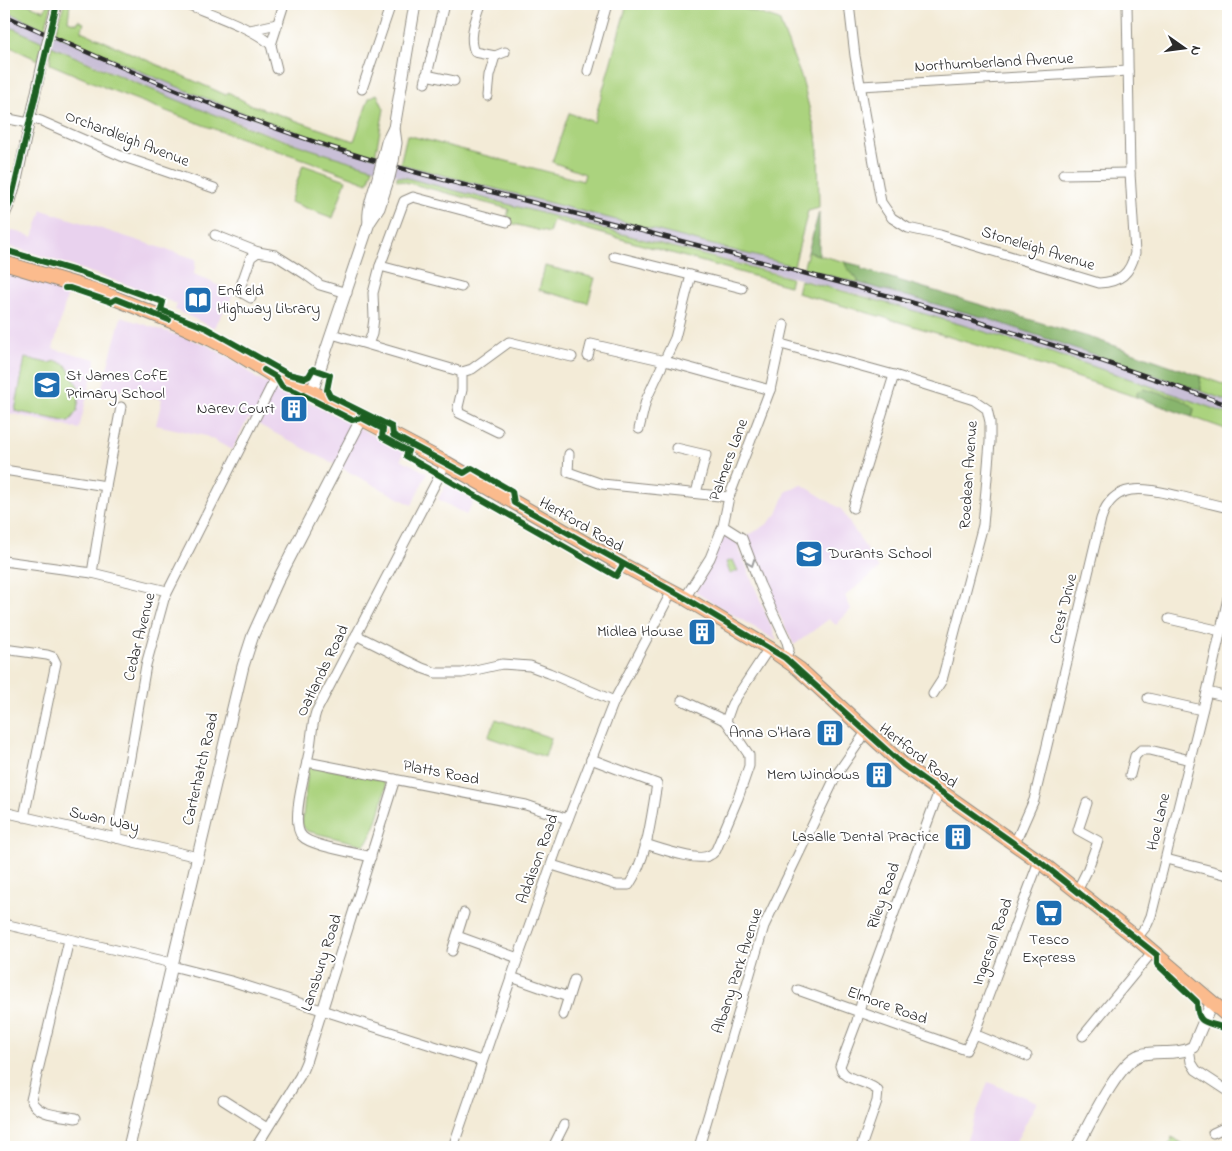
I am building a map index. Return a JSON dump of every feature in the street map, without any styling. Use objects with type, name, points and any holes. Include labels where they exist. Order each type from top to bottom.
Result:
[{"type":"main road","name":"Hertford Road","points":[[4,263],[82,286],[174,322],[234,351],[276,377],[312,392],[446,463],[623,565],[685,598],[769,648],[785,658],[903,765],[1040,861],[1137,938],[1228,1016]]},
{"type":"street","points":[[4,217],[17,180],[57,4]]},
{"type":"street","points":[[186,4],[250,30],[271,45]]},
{"type":"street","points":[[277,69],[271,45],[284,4]]},
{"type":"street","points":[[362,90],[391,4]]},
{"type":"street","points":[[312,392],[347,293],[369,223],[380,208],[384,175],[388,159],[396,143],[394,128],[415,4]]},
{"type":"street","points":[[444,4],[426,79],[454,81]]},
{"type":"street","points":[[481,4],[473,29],[471,44],[475,52],[495,56],[505,52]]},
{"type":"street","points":[[588,71],[606,4]]},
{"type":"street","name":"Stoneleigh Avenue","points":[[849,4],[855,56],[881,202],[892,218],[908,228],[940,235],[1099,283],[1113,282],[1126,272],[1132,264],[1135,253],[1130,173],[1127,4]]},
{"type":"street","points":[[250,30],[277,24]]},
{"type":"street","points":[[487,96],[495,56]]},
{"type":"street","name":"Northumberland Avenue","points":[[861,86],[1128,71]]},
{"type":"street","name":"Orchardleigh Avenue","points":[[4,118],[41,121],[121,156],[214,188]]},
{"type":"street","points":[[1064,174],[1130,173]]},
{"type":"street","points":[[4,177],[17,180]]},
{"type":"street","points":[[368,344],[373,326],[373,293],[380,266],[400,208],[404,202],[413,197],[507,222]]},
{"type":"street","points":[[215,235],[258,252],[275,255],[320,285],[347,293]]},
{"type":"street","points":[[251,298],[239,291],[251,258],[258,252]]},
{"type":"street","points":[[614,256],[742,288]]},
{"type":"street","points":[[380,266],[461,287]]},
{"type":"street","points":[[639,429],[646,400],[674,338],[691,275]]},
{"type":"street","name":"Palmers Lane","points":[[685,598],[710,558],[723,526],[729,497],[770,390],[784,325]]},
{"type":"street","points":[[332,334],[462,372],[472,369],[508,338],[572,357]]},
{"type":"street","points":[[588,356],[591,344],[665,361],[770,390]]},
{"type":"street","name":"Roedean Avenue","points":[[781,344],[894,375],[974,400],[987,409],[990,422],[983,525],[942,680],[933,694]]},
{"type":"street","points":[[462,372],[459,413],[498,432]]},
{"type":"street","points":[[853,508],[894,375]]},
{"type":"street","name":"Cedar Avenue","points":[[116,838],[146,665],[167,590],[276,377]]},
{"type":"street","points":[[92,573],[121,406]]},
{"type":"street","name":"Carterhatch Road","points":[[129,1147],[235,694],[253,635],[277,582],[362,418]]},
{"type":"street","points":[[676,448],[706,455],[696,493]]},
{"type":"street","points":[[569,454],[568,472],[602,484],[729,497]]},
{"type":"street","name":"Oatlands Road","points":[[372,857],[311,842],[302,837],[297,828],[312,722],[446,463]]},
{"type":"street","points":[[4,470],[106,486]]},
{"type":"street","name":"Crest Drive","points":[[1015,843],[1034,800],[1101,519],[1106,507],[1121,494],[1142,488],[1228,508]]},
{"type":"street","points":[[723,526],[742,538],[760,586],[787,642],[789,650],[785,658]]},
{"type":"street","points":[[4,560],[92,573],[167,590]]},
{"type":"street","name":"Addison Road","points":[[453,1147],[511,977],[568,819],[614,700],[672,591]]},
{"type":"street","name":"Hoe Lane","points":[[1137,938],[1151,916],[1207,692],[1228,598]]},
{"type":"street","points":[[1169,620],[1221,631]]},
{"type":"street","points":[[356,635],[436,673],[462,673],[502,664],[530,666],[614,700]]},
{"type":"street","points":[[726,720],[732,704],[769,648]]},
{"type":"street","points":[[4,649],[47,655],[53,657],[56,663],[24,817]]},
{"type":"street","points":[[1207,692],[1228,697]]},
{"type":"street","points":[[1148,698],[1202,710]]},
{"type":"street","points":[[645,844],[700,858],[710,856],[716,850],[749,766],[749,755],[726,720],[682,700]]},
{"type":"street","name":"Albany Park Avenue","points":[[699,1147],[764,926],[837,774],[866,732]]},
{"type":"street","points":[[1130,775],[1135,756],[1141,750],[1150,750],[1190,760]]},
{"type":"street","points":[[552,865],[616,885],[629,885],[637,872],[645,844],[657,784],[591,759]]},
{"type":"street","name":"Platts Road","points":[[307,762],[526,805],[568,819]]},
{"type":"street","name":"Lansbury Road","points":[[256,1147],[300,1076],[372,857],[395,779]]},
{"type":"street","name":"Riley Road","points":[[861,1147],[877,1101],[878,1091],[874,1086],[846,1076],[840,1066],[939,791]]},
{"type":"street","points":[[1077,891],[1098,841],[1078,830],[1087,803]]},
{"type":"street","name":"Swan Way","points":[[4,812],[198,857]]},
{"type":"street","points":[[1166,859],[1228,875]]},
{"type":"street","name":"Ingersoll Road","points":[[966,1050],[974,1034],[1040,861]]},
{"type":"street","points":[[452,952],[464,913]]},
{"type":"street","points":[[4,924],[168,962],[172,966],[231,981],[481,1061]]},
{"type":"street","points":[[457,936],[518,958]]},
{"type":"street","points":[[69,940],[31,1100],[37,1108],[44,1112],[76,1118]]},
{"type":"street","points":[[1083,1036],[1153,952]]},
{"type":"street","points":[[511,977],[568,997]]},
{"type":"street","points":[[563,1015],[574,980]]},
{"type":"street","name":"Elmore Road","points":[[798,990],[966,1050]]},
{"type":"street","points":[[1077,1147],[1102,1100],[1130,1060],[1141,1054],[1189,1049],[1196,1042],[1212,1002]]},
{"type":"street","points":[[974,1034],[1027,1056]]},
{"type":"street","points":[[1189,1049],[1191,1062],[1196,1070],[1228,1091]]},
{"type":"street","points":[[223,1100],[268,1128]]},
{"type":"street","points":[[553,1147],[564,1125]]},
{"type":"street","points":[[1213,1133],[1228,1126]]},
{"type":"shaded area","points":[[4,10],[219,104],[359,153],[986,318],[1228,401],[1228,414],[1087,364],[865,296],[407,178],[317,151],[184,103],[66,52],[4,24]]},
{"type":"shaded area","points":[[42,210],[196,259],[194,274],[234,293],[214,328],[175,310],[177,304],[125,284],[7,246],[4,241],[13,230],[33,237]]},
{"type":"shaded area","name":"St James CofE Primary School","points":[[4,270],[69,289],[53,349],[96,359],[79,429],[4,412],[4,338],[15,340],[4,337]]},
{"type":"shaded area","points":[[121,317],[205,344],[240,364],[256,378],[316,405],[404,452],[401,459],[427,473],[412,505],[248,419],[232,450],[206,436],[156,425],[162,399],[102,387]]},
{"type":"shaded area","name":"Durants School","points":[[801,484],[841,509],[879,569],[845,596],[851,609],[836,625],[829,619],[794,645],[742,539],[766,525],[777,514],[786,492]]},
{"type":"shaded area","points":[[446,485],[475,499],[466,515],[438,499]]},
{"type":"shaded area","points":[[726,533],[734,536],[777,641],[695,592]]},
{"type":"shaded area","points":[[988,1082],[1037,1102],[1013,1147],[964,1147]]},
{"type":"green space","points":[[4,4],[27,4],[44,11],[47,4],[52,4],[45,29],[4,10]]},
{"type":"green space","points":[[64,4],[70,4],[68,21],[77,24],[78,20],[84,23],[81,31],[226,95],[228,92],[249,104],[354,141],[369,98],[377,94],[384,109],[375,157],[253,117],[55,34]]},
{"type":"green space","points":[[627,4],[730,4],[779,20],[802,79],[818,143],[819,208],[808,211],[794,266],[400,164],[407,135],[583,181],[585,174],[552,162],[569,113],[594,122]]},
{"type":"green space","points":[[4,24],[43,42],[38,60],[4,44]]},
{"type":"green space","points":[[51,46],[130,81],[210,113],[332,156],[373,168],[368,183],[211,128],[111,90],[50,64]]},
{"type":"green space","points":[[303,165],[346,180],[333,218],[290,202]]},
{"type":"green space","points":[[397,176],[791,278],[789,286],[553,220],[549,233],[510,223],[511,220],[507,219],[509,209],[397,180]]},
{"type":"green space","points":[[819,212],[819,255],[808,252]]},
{"type":"green space","points":[[808,252],[845,262],[847,268],[859,283],[803,269]]},
{"type":"green space","points":[[845,262],[861,266],[861,269],[1095,339],[1200,376],[1201,391],[986,318],[859,283],[847,268]]},
{"type":"green space","points":[[545,266],[595,278],[588,303],[539,290]]},
{"type":"green space","points":[[800,280],[962,325],[1175,395],[1228,414],[1228,430],[1192,417],[1194,409],[1158,393],[1144,390],[1138,391],[1136,397],[967,342],[797,293]]},
{"type":"green space","points":[[25,358],[48,363],[57,361],[66,365],[80,390],[77,411],[69,422],[15,411]]},
{"type":"green space","points":[[1200,376],[1228,386],[1228,401],[1201,391]]},
{"type":"green space","points":[[1144,389],[1185,402],[1194,409],[1192,417],[1136,397],[1138,391]]},
{"type":"green space","points":[[733,560],[738,571],[730,574],[726,562]]},
{"type":"green space","points":[[496,719],[551,738],[545,757],[488,737]]},
{"type":"green space","points":[[312,766],[383,780],[386,787],[380,810],[372,833],[364,845],[307,831],[302,825],[308,770]]},
{"type":"green space","points":[[1172,1137],[1188,1147],[1168,1147]]},
{"type":"railway","points":[[4,15],[212,104],[340,150],[433,177],[891,297],[1061,348],[1228,405]]},
{"type":"cycle path","points":[[4,217],[11,201],[57,4]]},
{"type":"cycle path","points":[[4,250],[79,272],[163,302],[161,310],[206,328],[288,374],[305,378],[309,376],[313,369],[330,375],[327,390],[330,396],[392,427],[393,435],[464,473],[472,468],[512,491],[514,503],[685,598],[785,658],[903,765],[1039,861],[1157,955],[1157,964],[1197,1002],[1199,1016],[1202,1020],[1228,1030]]},
{"type":"cycle path","points":[[65,288],[111,302],[116,299],[169,320]]},
{"type":"cycle path","points":[[264,370],[276,377],[282,387],[295,391],[352,420],[362,418],[383,429],[382,437],[408,451],[406,456],[616,576],[623,565]]},
{"type":"place","name":"Enfield Highway Library","points":[[198,300]]},
{"type":"place","name":"St James CofE Primary School","points":[[47,385]]},
{"type":"place","name":"Narev Court","points":[[294,409]]},
{"type":"place","name":"Durants School","points":[[809,554]]},
{"type":"place","name":"Midlea House","points":[[702,632]]},
{"type":"place","name":"Anna O'Hara","points":[[830,733]]},
{"type":"place","name":"Mem Windows","points":[[879,775]]},
{"type":"place","name":"Lasalle Dental Practice","points":[[958,837]]},
{"type":"place","name":"Tesco Express","points":[[1049,913]]}]
